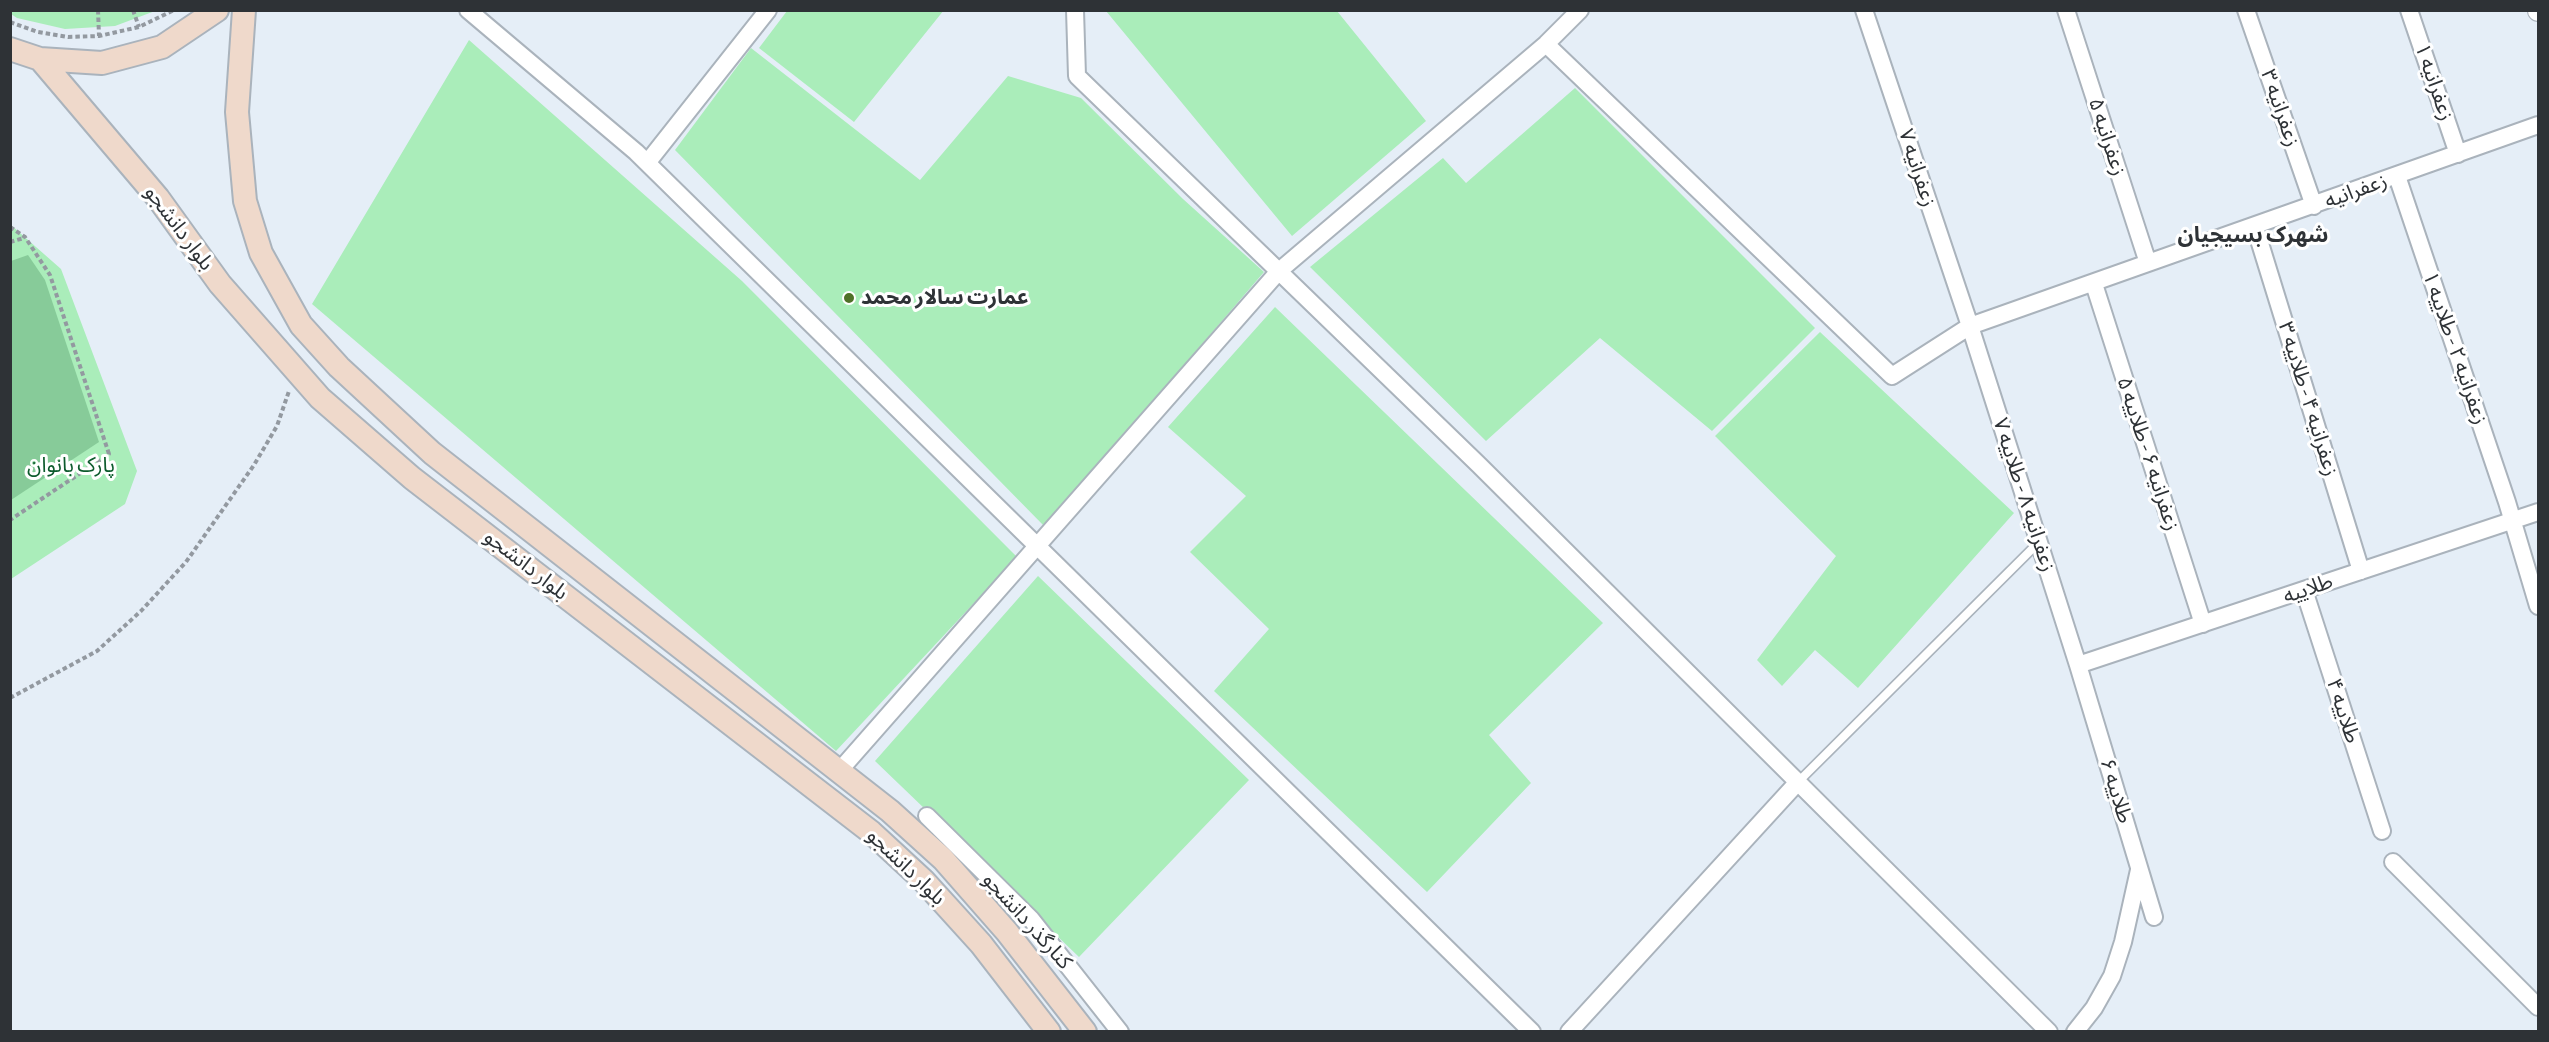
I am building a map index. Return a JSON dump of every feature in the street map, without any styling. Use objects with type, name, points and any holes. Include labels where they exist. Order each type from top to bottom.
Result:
[{"type":"main road","points":[[10,49],[40,59],[102,63],[162,47],[217,10]]},
{"type":"main road","name":"بلوار دانشجو","points":[[244,10],[237,112],[245,201],[261,253],[301,325],[363,391],[432,453],[840,770],[943,859],[1007,932],[1085,1032]]},
{"type":"main road","name":"بلوار دانشجو","points":[[40,59],[158,198],[220,284],[320,398],[412,478],[871,832],[923,880],[981,944],[1049,1032]]},
{"type":"street","points":[[468,10],[647,163],[1532,1032]]},
{"type":"street","points":[[647,163],[768,10]]},
{"type":"street","points":[[1075,10],[1077,76],[1479,465],[2049,1032]]},
{"type":"street","points":[[840,770],[1279,271],[1546,44],[1580,10]]},
{"type":"street","name":"زعفرانیه ۷","points":[[1864,10],[1970,326]]},
{"type":"street","name":"زعفرانیه ۵","points":[[2066,10],[2148,263]]},
{"type":"street","name":"زعفرانیه ۳","points":[[2246,10],[2314,206]]},
{"type":"street","name":"زعفرانیه ۱","points":[[2409,10],[2458,154]]},
{"type":"street","name":"زعفرانیه","points":[[1546,44],[1892,376],[1970,326],[2538,125]]},
{"type":"street","name":"زعفرانیه ۲ - طلاییه ۱","points":[[2397,176],[2512,520],[2538,606]]},
{"type":"street","name":"زعفرانیه ۴ - طلاییه ۳","points":[[2255,227],[2361,571]]},
{"type":"street","name":"زعفرانیه ۶ - طلاییه ۵","points":[[2094,284],[2203,624]]},
{"type":"street","name":"زعفرانیه ۸ - طلاییه ۷","points":[[1970,326],[2078,665]]},
{"type":"street","name":"طلاییه","points":[[2078,665],[2538,512]]},
{"type":"street","name":"طلاییه ۴","points":[[2304,591],[2382,831]]},
{"type":"street","name":"طلاییه ۶","points":[[2078,665],[2154,917]]},
{"type":"street","points":[[1569,1032],[1797,783]]},
{"type":"street","name":"کنارگذر دانشجو","points":[[927,816],[1031,920],[1120,1032]]},
{"type":"street","points":[[2393,862],[2538,1007]]},
{"type":"street","points":[[2075,1032],[2094,1008],[2112,976],[2123,942],[2139,868]]},
{"type":"lane","points":[[1797,783],[2039,542]]},
{"type":"path","points":[[98,10],[99,36]]},
{"type":"path","points":[[133,10],[139,27]]},
{"type":"path","points":[[10,22],[38,32],[68,37],[99,36],[139,27],[174,10]]},
{"type":"path","points":[[10,227],[25,237],[50,274],[109,454],[10,520]]},
{"type":"path","points":[[10,242],[25,237]]},
{"type":"path","points":[[10,698],[97,651],[141,611],[186,562],[254,465],[277,426],[296,371]]},
{"type":"green space","points":[[11,10],[155,11],[115,26],[65,29],[17,18],[11,14]]},
{"type":"green space","points":[[944,10],[854,122],[759,48],[787,11]]},
{"type":"green space","points":[[1106,11],[1337,11],[1426,121],[1292,236]]},
{"type":"green space","points":[[469,40],[742,281],[1017,557],[836,751],[312,304]]},
{"type":"green space","points":[[751,48],[920,180],[1008,76],[1081,98],[1183,199],[1264,272],[1045,527],[675,150]]},
{"type":"green space","points":[[1575,88],[1815,328],[1712,431],[1600,338],[1486,441],[1310,267],[1443,158],[1466,183]]},
{"type":"green space","name":"پارک بانوان","points":[[11,225],[61,269],[137,471],[125,504],[11,579]]},
{"type":"green space","points":[[28,255],[45,280],[99,442],[11,500],[11,261]]},
{"type":"green space","points":[[1275,307],[1603,623],[1489,735],[1531,783],[1427,892],[1214,691],[1269,629],[1190,552],[1246,496],[1168,427]]},
{"type":"green space","points":[[1820,332],[2014,513],[1858,688],[1815,650],[1782,686],[1757,660],[1836,556],[1715,436]]},
{"type":"green space","points":[[1038,576],[1249,780],[1079,957],[875,761]]},
{"type":"place","name":"عمارت سالار محمد","points":[[849,298]]},
{"type":"district","name":"شهرک بسیجیان","points":[[2253,235]]}]
